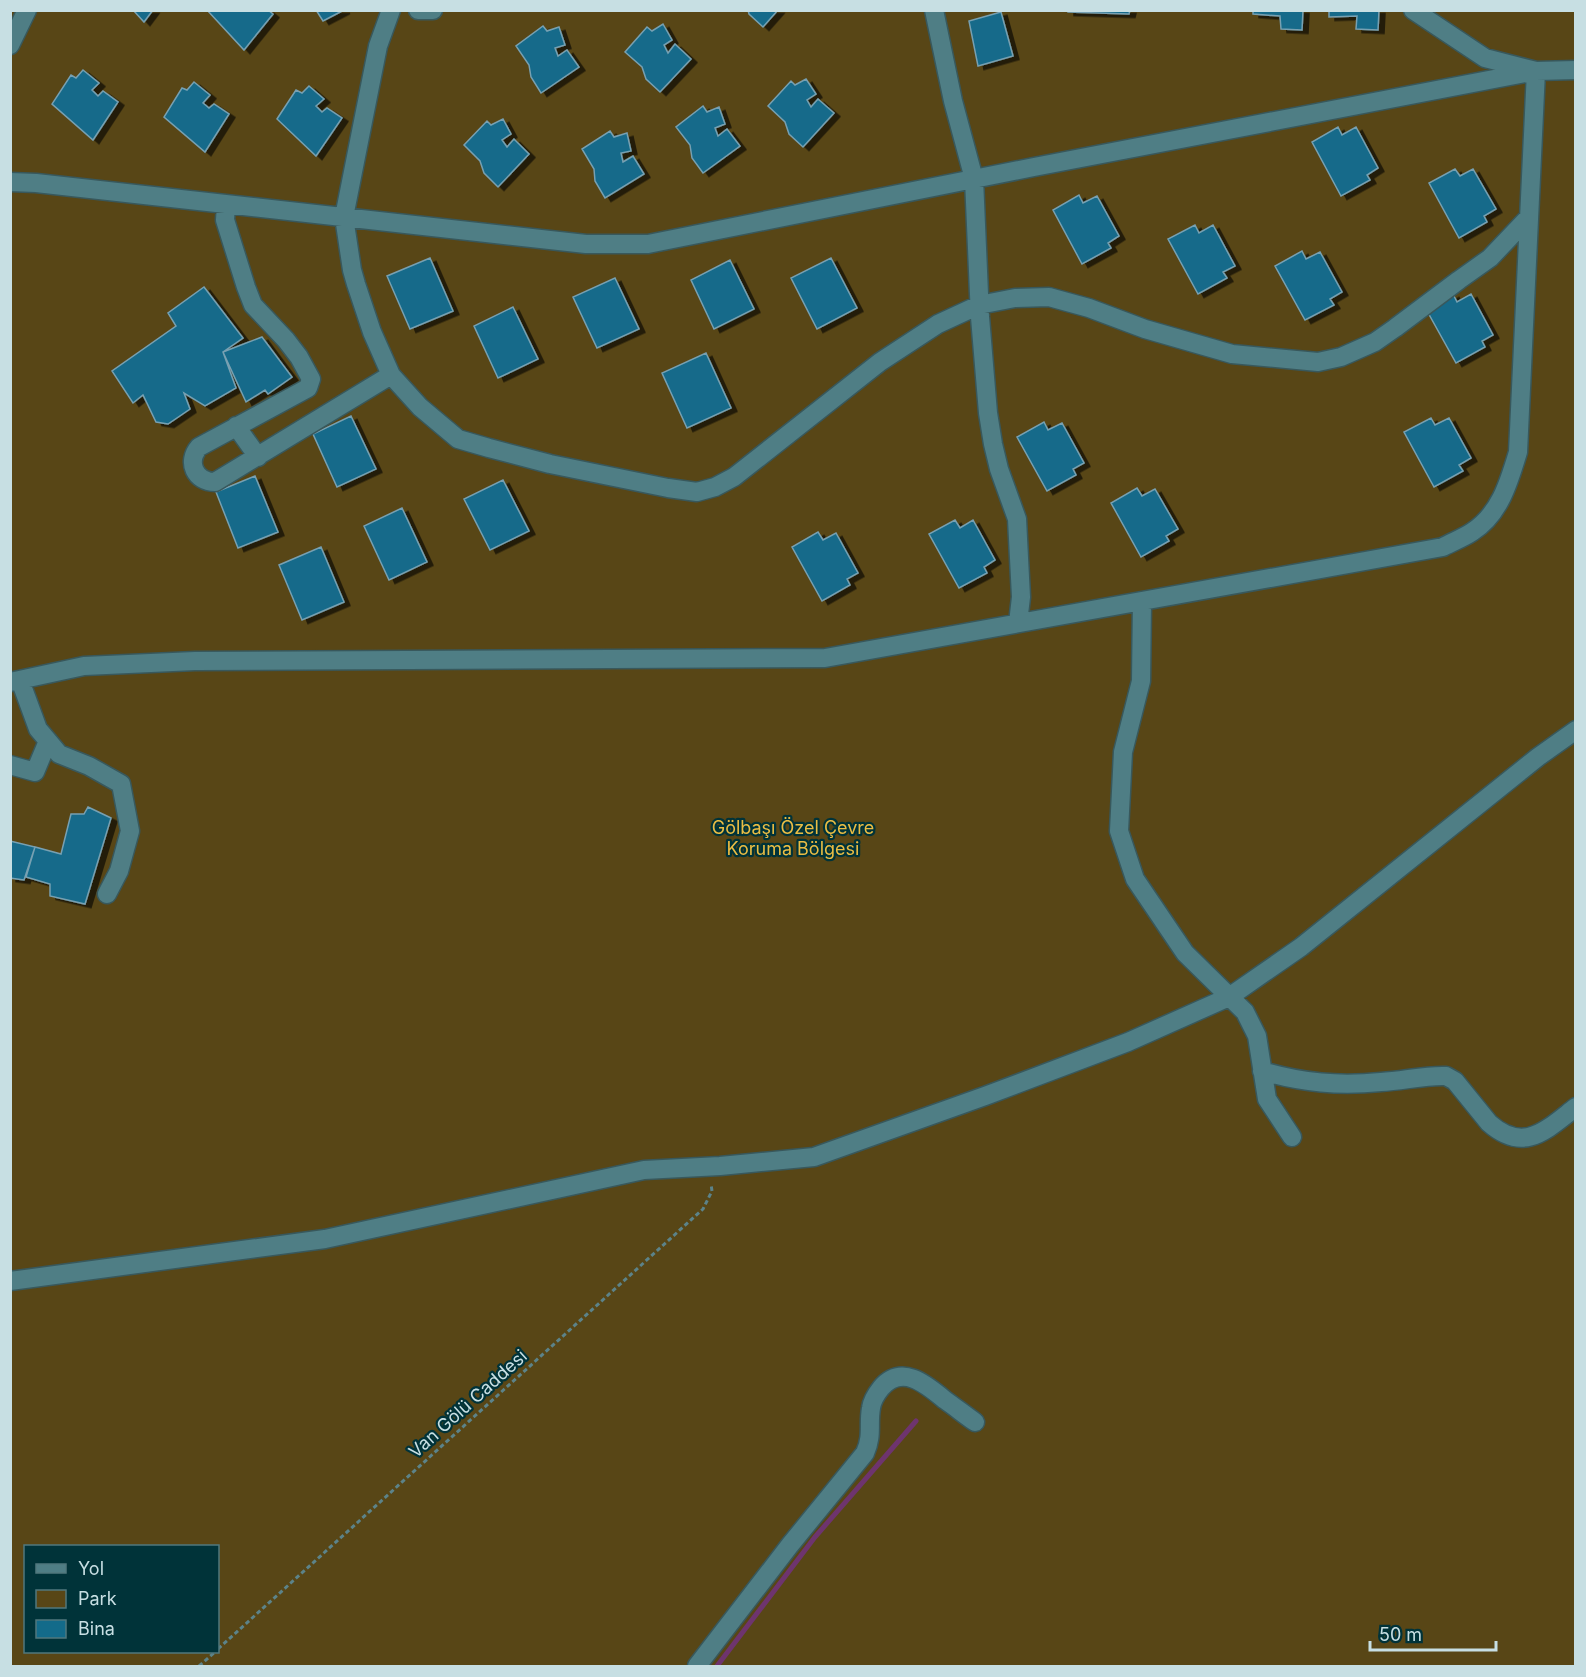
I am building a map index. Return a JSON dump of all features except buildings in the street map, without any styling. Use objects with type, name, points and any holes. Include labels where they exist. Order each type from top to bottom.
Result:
[{"type":"street","points":[[10,45],[27,10]]},
{"type":"street","points":[[391,10],[378,46],[344,217],[356,284],[372,332],[391,375],[420,407],[458,439],[550,464],[668,488],[698,492],[715,487],[734,477],[880,362],[938,324],[980,305],[1015,298],[1049,297],[1089,308],[1145,329],[1232,354],[1318,362],[1341,357],[1376,342],[1490,258],[1529,217]]},
{"type":"street","points":[[418,10],[433,10]]},
{"type":"street","points":[[934,10],[953,101],[974,179],[988,414],[999,469],[1017,519],[1021,597],[1018,623]]},
{"type":"street","points":[[1413,10],[1485,57],[1536,71]]},
{"type":"street","points":[[10,182],[586,244],[648,244],[1536,71],[1575,70]]},
{"type":"street","points":[[107,894],[119,871],[130,831],[121,784],[89,766],[59,754],[38,729],[15,681],[84,666],[195,661],[825,658],[1443,547],[1473,532],[1495,512],[1507,487],[1518,452],[1536,71]]},
{"type":"street","points":[[10,171],[36,183]]},
{"type":"street","points":[[226,204],[225,220],[253,305],[286,340],[312,379],[308,388],[199,447],[195,451],[192,462],[195,472],[204,480],[215,482],[391,375]]},
{"type":"street","points":[[237,426],[258,457]]},
{"type":"street","points":[[1142,601],[1141,681],[1124,752],[1119,831],[1135,879],[1185,953],[1245,1012],[1257,1036],[1267,1099],[1292,1137]]},
{"type":"street","points":[[10,1281],[325,1239],[644,1170],[711,1167],[814,1157],[1128,1042],[1229,997],[1301,947],[1538,757],[1575,730]]},
{"type":"street","points":[[10,765],[35,772],[48,741]]},
{"type":"street","points":[[1262,1071],[1291,1079],[1336,1084],[1446,1076],[1455,1081],[1495,1128],[1510,1136],[1526,1139],[1541,1133],[1575,1108]]},
{"type":"street","points":[[697,1666],[790,1545],[865,1453],[870,1443],[871,1407],[879,1390],[886,1383],[896,1377],[916,1380],[927,1385],[975,1422]]},
{"type":"path","name":"Van Gölü Caddesi","points":[[219,1647],[703,1209],[712,1191],[711,1167]]},
{"type":"path","name":"Van Gölü Caddesi","points":[[198,1666],[213,1653]]},
{"type":"green space","name":"Gölbaşı Özel Çevre Koruma Bölgesi","points":[[11,11],[1575,11],[1575,1666],[11,1666]]},
{"type":"waterway","points":[[717,1666],[815,1537],[916,1421]]}]
